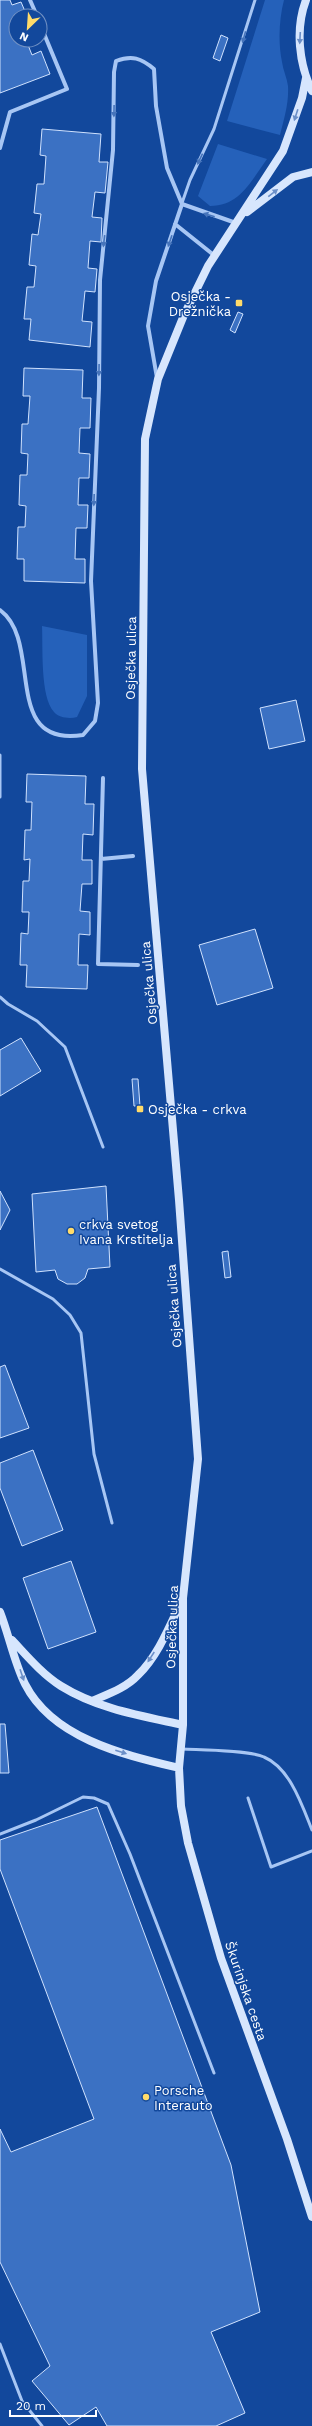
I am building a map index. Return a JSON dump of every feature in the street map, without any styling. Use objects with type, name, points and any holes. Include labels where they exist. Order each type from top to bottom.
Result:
[{"type":"street","name":"Osječka ulica","points":[[306,0],[302,8],[299,44],[306,78],[312,91]]},
{"type":"street","points":[[0,148],[10,112],[67,89],[48,43]]},
{"type":"street","points":[[0,610],[12,626],[22,653],[26,688],[36,719],[42,728],[58,736],[83,735],[95,721],[98,702],[91,581],[99,388],[100,280],[113,150],[114,72],[116,61],[126,57],[138,58],[154,69],[156,106],[166,168],[182,204],[156,281],[148,326],[158,379]]},
{"type":"street","name":"Osječka ulica","points":[[179,1768],[183,1725],[183,1598],[198,1459],[179,1200],[142,769],[145,439],[158,379],[184,315],[215,256],[283,151],[302,98],[306,78]]},
{"type":"street","name":"Osječka ulica","points":[[242,216],[293,177],[312,172]]},
{"type":"street","points":[[182,204],[237,224]]},
{"type":"street","points":[[175,224],[215,256]]},
{"type":"street","points":[[103,778],[98,964],[138,965]]},
{"type":"street","points":[[101,859],[133,856]]},
{"type":"street","points":[[92,1700],[123,1687],[139,1675],[162,1639],[183,1598]]},
{"type":"street","points":[[0,1612],[25,1684],[46,1711],[76,1733],[108,1748],[179,1768]]},
{"type":"street","points":[[10,1638],[38,1668],[61,1686],[111,1709],[183,1725]]},
{"type":"street","name":"Škurinjska cesta","points":[[179,1768],[181,1806],[202,1897],[221,1958],[287,2139],[312,2217]]},
{"type":"lane","points":[[182,204],[190,180],[214,129],[255,0]]},
{"type":"lane","points":[[0,755],[0,797]]},
{"type":"lane","points":[[0,997],[8,1004],[37,1021],[65,1047],[103,1148]]},
{"type":"lane","points":[[0,1269],[53,1299],[70,1315],[81,1333],[94,1454],[112,1522]]},
{"type":"lane","points":[[180,1748],[253,1754],[273,1762],[283,1772],[293,1788],[312,1830]]},
{"type":"lane","points":[[0,1834],[36,1820],[83,1797],[94,1798],[108,1804],[130,1854],[214,2073]]},
{"type":"lane","points":[[248,1798],[271,1867],[312,1851]]},
{"type":"lane","points":[[0,2344],[22,2401],[42,2426]]},
{"type":"shaded area","points":[[265,0],[284,0],[281,15],[280,39],[283,68],[288,86],[288,99],[280,135],[227,121]]},
{"type":"shaded area","points":[[218,144],[267,159],[250,184],[237,197],[220,205],[210,206],[198,196]]},
{"type":"shaded area","points":[[42,626],[87,635],[87,696],[77,717],[68,718],[56,714],[46,695],[43,671]]},
{"type":"building","points":[[0,0],[10,0],[12,5],[21,2],[24,8],[8,8],[8,48],[29,48],[32,55],[41,51],[50,74],[0,93]]},
{"type":"building","points":[[221,35],[228,38],[220,61],[213,58]]},
{"type":"building","points":[[42,129],[101,134],[99,162],[108,162],[105,193],[95,192],[92,217],[102,218],[101,242],[90,241],[88,268],[97,269],[95,292],[85,291],[82,321],[92,322],[90,347],[29,340],[31,319],[24,319],[27,287],[34,287],[36,266],[29,265],[32,234],[38,235],[41,214],[34,213],[37,184],[44,184],[46,156],[40,155]]},
{"type":"building","points":[[238,312],[243,314],[235,333],[230,330]]},
{"type":"building","points":[[24,368],[83,370],[82,398],[91,398],[90,428],[80,428],[79,453],[90,454],[89,478],[79,478],[78,505],[88,505],[87,528],[76,528],[75,559],[85,559],[85,583],[24,581],[24,559],[17,559],[18,527],[25,527],[26,506],[19,505],[20,475],[27,475],[28,454],[21,453],[22,424],[28,424],[30,396],[23,396]]},
{"type":"building","points":[[296,700],[305,741],[269,749],[260,708]]},
{"type":"building","points":[[27,774],[86,776],[85,804],[94,804],[93,835],[83,834],[82,860],[92,860],[92,884],[82,884],[80,911],[90,912],[90,935],[79,934],[78,965],[88,965],[87,989],[26,987],[27,965],[20,965],[21,933],[28,934],[29,912],[22,912],[23,881],[29,881],[30,859],[24,860],[25,830],[31,830],[32,802],[26,802]]},
{"type":"building","points":[[255,929],[273,988],[217,1005],[199,945]]},
{"type":"building","points":[[21,1038],[41,1071],[0,1096],[0,1050]]},
{"type":"building","points":[[132,1079],[138,1079],[140,1106],[134,1106]]},
{"type":"building","name":"crkva svetog Ivana Krstitelja","points":[[106,1186],[110,1267],[88,1269],[85,1278],[77,1284],[67,1284],[58,1279],[55,1270],[36,1272],[32,1194]]},
{"type":"building","points":[[0,1191],[10,1210],[0,1230]]},
{"type":"building","points":[[228,1251],[231,1277],[225,1278],[222,1252]]},
{"type":"building","points":[[5,1365],[29,1428],[0,1438],[0,1367]]},
{"type":"building","points":[[33,1450],[63,1530],[22,1546],[0,1488],[0,1463]]},
{"type":"building","points":[[71,1561],[96,1632],[48,1649],[23,1578]]},
{"type":"building","points":[[0,1724],[5,1724],[9,1773],[0,1773]]},
{"type":"building","name":"Porsche Interauto","points":[[97,1807],[231,2165],[260,2312],[211,2332],[245,2413],[216,2426],[107,2426],[96,2407],[69,2425],[32,2381],[50,2366],[0,2262],[0,2129],[11,2152],[94,2119],[0,1869],[0,1840]]},
{"type":"place","name":"Osječka - Drežnička","points":[[239,303]]},
{"type":"place","name":"Osječka - crkva","points":[[140,1109]]},
{"type":"place","name":"crkva svetog Ivana Krstitelja","points":[[71,1231]]},
{"type":"place","name":"Porsche Interauto","points":[[146,2097]]}]
